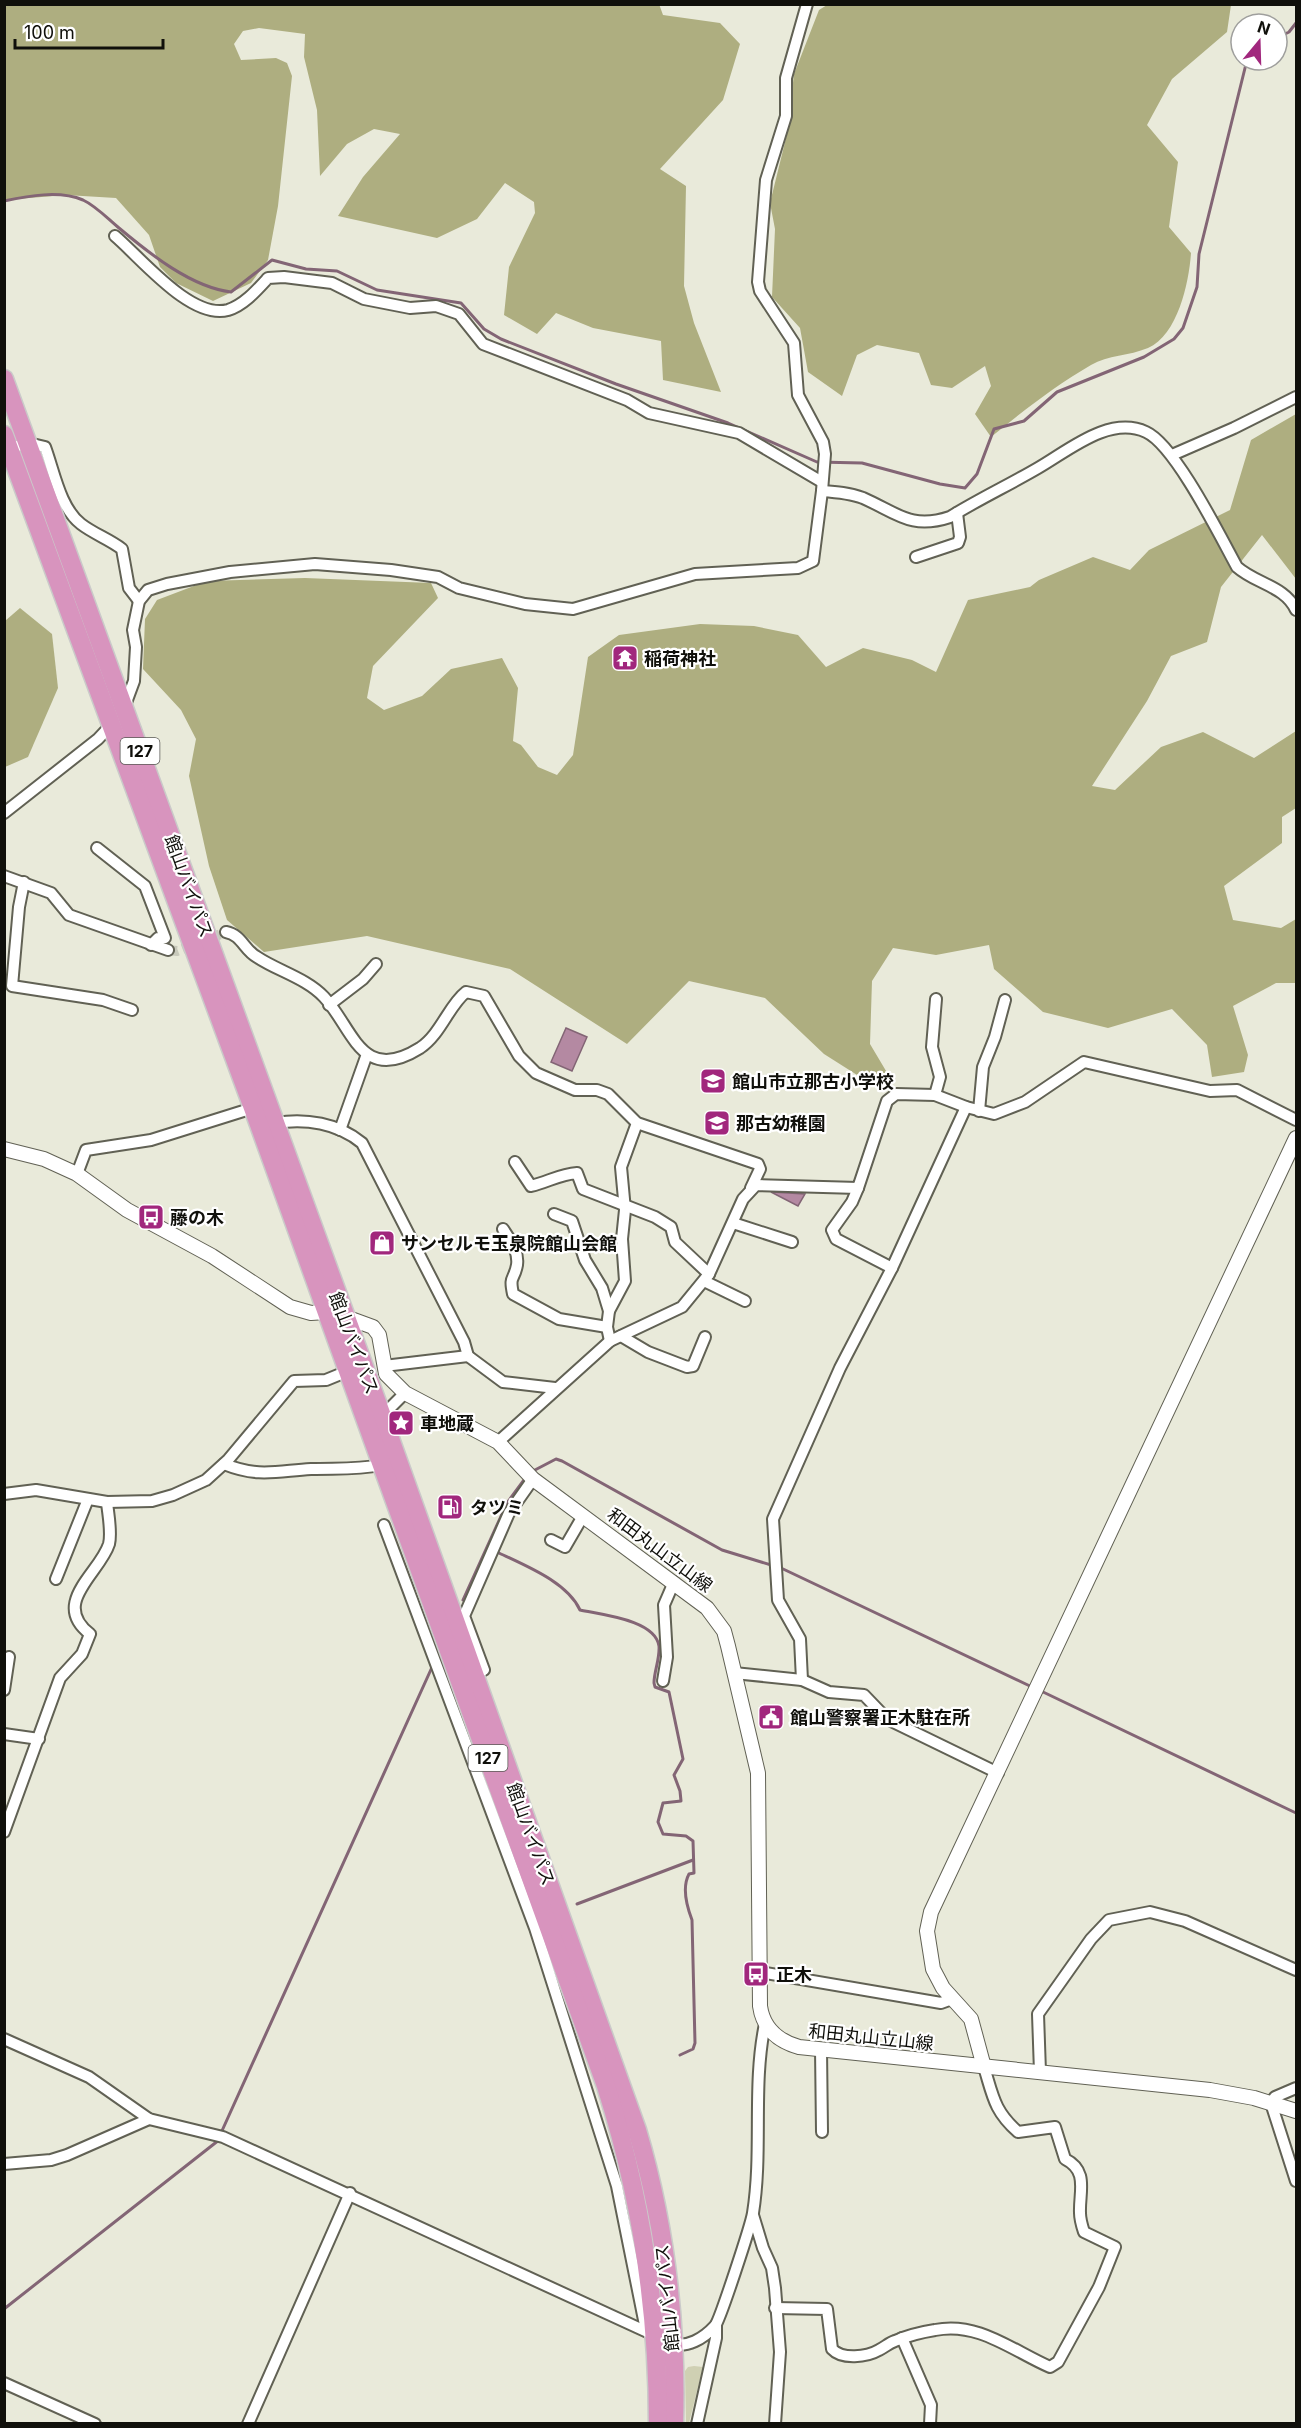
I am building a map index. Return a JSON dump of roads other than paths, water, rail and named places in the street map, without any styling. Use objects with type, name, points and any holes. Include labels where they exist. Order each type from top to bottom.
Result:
[{"type":"highway","name":"館山バイパス","points":[[4,379],[276,1123],[335,1314],[348,1371],[612,2104],[637,2199],[653,2294],[651,2333],[658,2424]]},
{"type":"highway","name":"館山バイパス","points":[[6,445],[112,724],[253,1108],[335,1314],[382,1416],[598,2017],[643,2151],[662,2240],[674,2344],[674,2424]]},
{"type":"main road","points":[[984,2067],[971,2019],[943,1988],[933,1969],[927,1931],[936,1900],[998,1773],[1296,1138]]},
{"type":"main road","name":"和田丸山立山線","points":[[4,1149],[44,1159],[76,1174],[127,1210],[212,1256],[290,1307],[311,1313],[335,1314],[373,1327],[379,1335],[384,1366],[390,1379],[405,1393],[498,1443],[533,1479],[698,1599],[717,1619],[724,1631],[758,1773],[760,2006],[765,2024],[788,2044],[1210,2090],[1271,2103],[1296,2111]]},
{"type":"street","points":[[4,813],[98,739],[124,709],[134,681],[133,630],[139,601],[148,590],[167,584],[230,572],[315,564],[429,576],[459,588],[525,604],[573,609],[695,574],[798,568],[813,561],[816,552],[824,467],[823,442],[798,395],[794,343],[760,291],[758,282],[766,180],[786,116],[786,78],[807,4]]},
{"type":"street","points":[[115,236],[175,292],[205,309],[227,310],[254,293],[268,278],[284,277],[332,283],[364,299],[410,308],[436,306],[459,314],[483,345],[627,399],[649,413],[739,433],[822,486],[862,498],[915,522],[930,524],[957,513],[1083,440],[1108,430],[1131,428],[1147,432],[1172,455],[1237,567],[1250,579],[1283,592],[1296,610]]},
{"type":"street","points":[[1172,455],[1234,428],[1296,397]]},
{"type":"street","points":[[6,445],[28,443],[45,447],[66,506],[80,523],[108,537],[122,549],[129,588],[139,601]]},
{"type":"street","points":[[916,557],[958,543],[960,537],[957,513]]},
{"type":"street","points":[[97,848],[145,886],[165,938],[158,938],[151,945]]},
{"type":"street","points":[[4,876],[51,893],[69,915],[168,950]]},
{"type":"street","points":[[24,882],[19,907],[12,986],[103,1000],[132,1010]]},
{"type":"street","points":[[226,932],[235,934],[254,956],[310,986],[329,1005],[354,1043],[377,1058],[407,1055],[422,1047],[448,1018],[462,995],[466,992],[477,993],[484,996],[519,1056],[536,1073],[575,1089],[597,1090],[608,1094],[637,1123],[758,1164],[760,1169],[752,1188],[743,1199],[707,1277],[675,1311],[616,1338],[555,1388],[498,1443]]},
{"type":"street","points":[[329,1005],[363,979],[376,964]]},
{"type":"street","points":[[935,1095],[940,1077],[932,1047],[936,999]]},
{"type":"street","points":[[979,1111],[983,1068],[995,1037],[1005,1000]]},
{"type":"street","points":[[340,1130],[367,1053]]},
{"type":"street","points":[[892,1268],[836,1239],[832,1230],[852,1203],[887,1101],[896,1094],[935,1095],[966,1107],[994,1114],[1025,1102],[1084,1062],[1210,1090],[1238,1090],[1296,1120]]},
{"type":"street","points":[[802,1680],[800,1639],[778,1600],[773,1519],[840,1368],[892,1268],[966,1107]]},
{"type":"street","points":[[76,1174],[86,1150],[151,1140],[253,1108]]},
{"type":"street","points":[[276,1123],[295,1120],[340,1130],[362,1143],[464,1342],[468,1356],[503,1382],[555,1388]]},
{"type":"street","points":[[607,1328],[609,1311],[625,1281],[621,1167],[637,1123]]},
{"type":"street","points":[[515,1162],[531,1185],[543,1183],[560,1174],[576,1173],[583,1189],[655,1217],[671,1227],[675,1242],[707,1277],[745,1301]]},
{"type":"street","points":[[752,1188],[756,1185],[858,1188]]},
{"type":"street","points":[[554,1214],[572,1221],[585,1260],[602,1288],[609,1311]]},
{"type":"street","points":[[733,1223],[792,1242]]},
{"type":"street","points":[[503,1229],[514,1245],[517,1266],[510,1280],[513,1294],[559,1319],[607,1328],[616,1338],[687,1367],[693,1366],[705,1337]]},
{"type":"street","points":[[384,1366],[468,1356]]},
{"type":"street","points":[[4,1494],[36,1490],[71,1494],[107,1502],[152,1500],[173,1494],[206,1480],[224,1464],[294,1381],[326,1380],[348,1371]]},
{"type":"street","points":[[382,1416],[405,1393]]},
{"type":"street","points":[[224,1464],[253,1473],[274,1474],[304,1470],[352,1471],[381,1465]]},
{"type":"street","points":[[473,1674],[484,1670],[464,1616],[509,1513],[533,1479]]},
{"type":"street","points":[[56,1579],[88,1499]]},
{"type":"street","points":[[4,1832],[60,1678],[82,1654],[90,1634],[83,1629],[77,1619],[76,1600],[81,1585],[108,1547],[107,1502]]},
{"type":"street","points":[[550,1540],[565,1546],[583,1516]]},
{"type":"street","points":[[384,1525],[535,1928],[617,2186],[651,2333]]},
{"type":"street","points":[[663,1681],[667,1657],[664,1605],[674,1582]]},
{"type":"street","points":[[4,1690],[9,1657]]},
{"type":"street","points":[[734,1673],[802,1680],[829,1692],[864,1695],[887,1719],[998,1773]]},
{"type":"street","points":[[4,1734],[39,1739]]},
{"type":"street","points":[[1040,2072],[1038,2014],[1091,1940],[1109,1920],[1150,1912],[1185,1921],[1296,1970]]},
{"type":"street","points":[[760,1972],[941,2003],[952,1999]]},
{"type":"street","points":[[697,2424],[716,2338],[716,2325],[753,2214],[759,2155],[760,2048],[765,2024]]},
{"type":"street","points":[[4,2039],[88,2077],[149,2119],[220,2135],[674,2344],[695,2342],[716,2325]]},
{"type":"street","points":[[821,2049],[822,2132]]},
{"type":"street","points":[[775,2308],[827,2309],[832,2349],[839,2354],[862,2356],[880,2350],[888,2343],[937,2329],[982,2332],[1050,2367],[1058,2362],[1108,2269],[1115,2247],[1084,2232],[1080,2215],[1082,2176],[1076,2164],[1065,2159],[1055,2127],[1018,2132],[1001,2117],[994,2104],[984,2067]]},
{"type":"street","points":[[1296,2088],[1275,2097],[1271,2103],[1296,2181]]},
{"type":"street","points":[[4,2164],[51,2160],[149,2119]]},
{"type":"street","points":[[248,2424],[350,2193]]},
{"type":"street","points":[[753,2214],[763,2248],[772,2268],[780,2352],[775,2424]]},
{"type":"street","points":[[902,2338],[931,2405],[930,2424]]},
{"type":"street","points":[[4,2383],[95,2424]]},
{"type":"waterway","points":[[1289,32],[1296,23]]},
{"type":"waterway","points":[[4,201],[54,195],[83,200],[172,268],[201,284],[216,289],[231,292],[272,260],[306,269],[337,271],[377,290],[461,303],[484,329],[501,339],[616,384],[728,423],[817,462],[862,463],[940,484],[965,488],[977,474],[994,429],[1024,421],[1057,392],[1144,357],[1174,339],[1183,328],[1197,287],[1199,254],[1244,72]]},
{"type":"waterway","points":[[533,1471],[556,1459],[562,1461],[722,1550],[781,1568],[1032,1687]]},
{"type":"waterway","points":[[463,1600],[507,1503],[524,1480]]},
{"type":"waterway","points":[[499,1553],[556,1583],[566,1591],[580,1610],[627,1620],[638,1625],[648,1630],[655,1637],[659,1646],[654,1683],[655,1687],[669,1692],[683,1759],[674,1775],[681,1801],[663,1803],[658,1822],[663,1834],[686,1836],[693,1841],[694,1873],[689,1874],[686,1891],[692,1920],[695,2043],[693,2049],[680,2055]]},
{"type":"waterway","points":[[221,2133],[433,1665]]},
{"type":"waterway","points":[[1041,1691],[1296,1813]]},
{"type":"waterway","points":[[577,1904],[693,1860]]},
{"type":"waterway","points":[[4,2309],[219,2140]]},
{"type":"tunnel","points":[[168,950],[177,951],[226,932]]},
{"type":"place","name":"稲荷神社","points":[[625,658]]},
{"type":"place","name":"館山市立那古小学校","points":[[713,1081]]},
{"type":"place","name":"那古幼稚園","points":[[717,1123]]},
{"type":"place","name":"藤の木","points":[[151,1217]]},
{"type":"place","name":"サンセルモ玉泉院館山会館","points":[[382,1243]]},
{"type":"place","name":"車地蔵","points":[[401,1423]]},
{"type":"place","name":"タツミ","points":[[450,1507]]},
{"type":"place","name":"館山警察署正木駐在所","points":[[771,1717]]},
{"type":"place","name":"正木","points":[[756,1974]]}]
